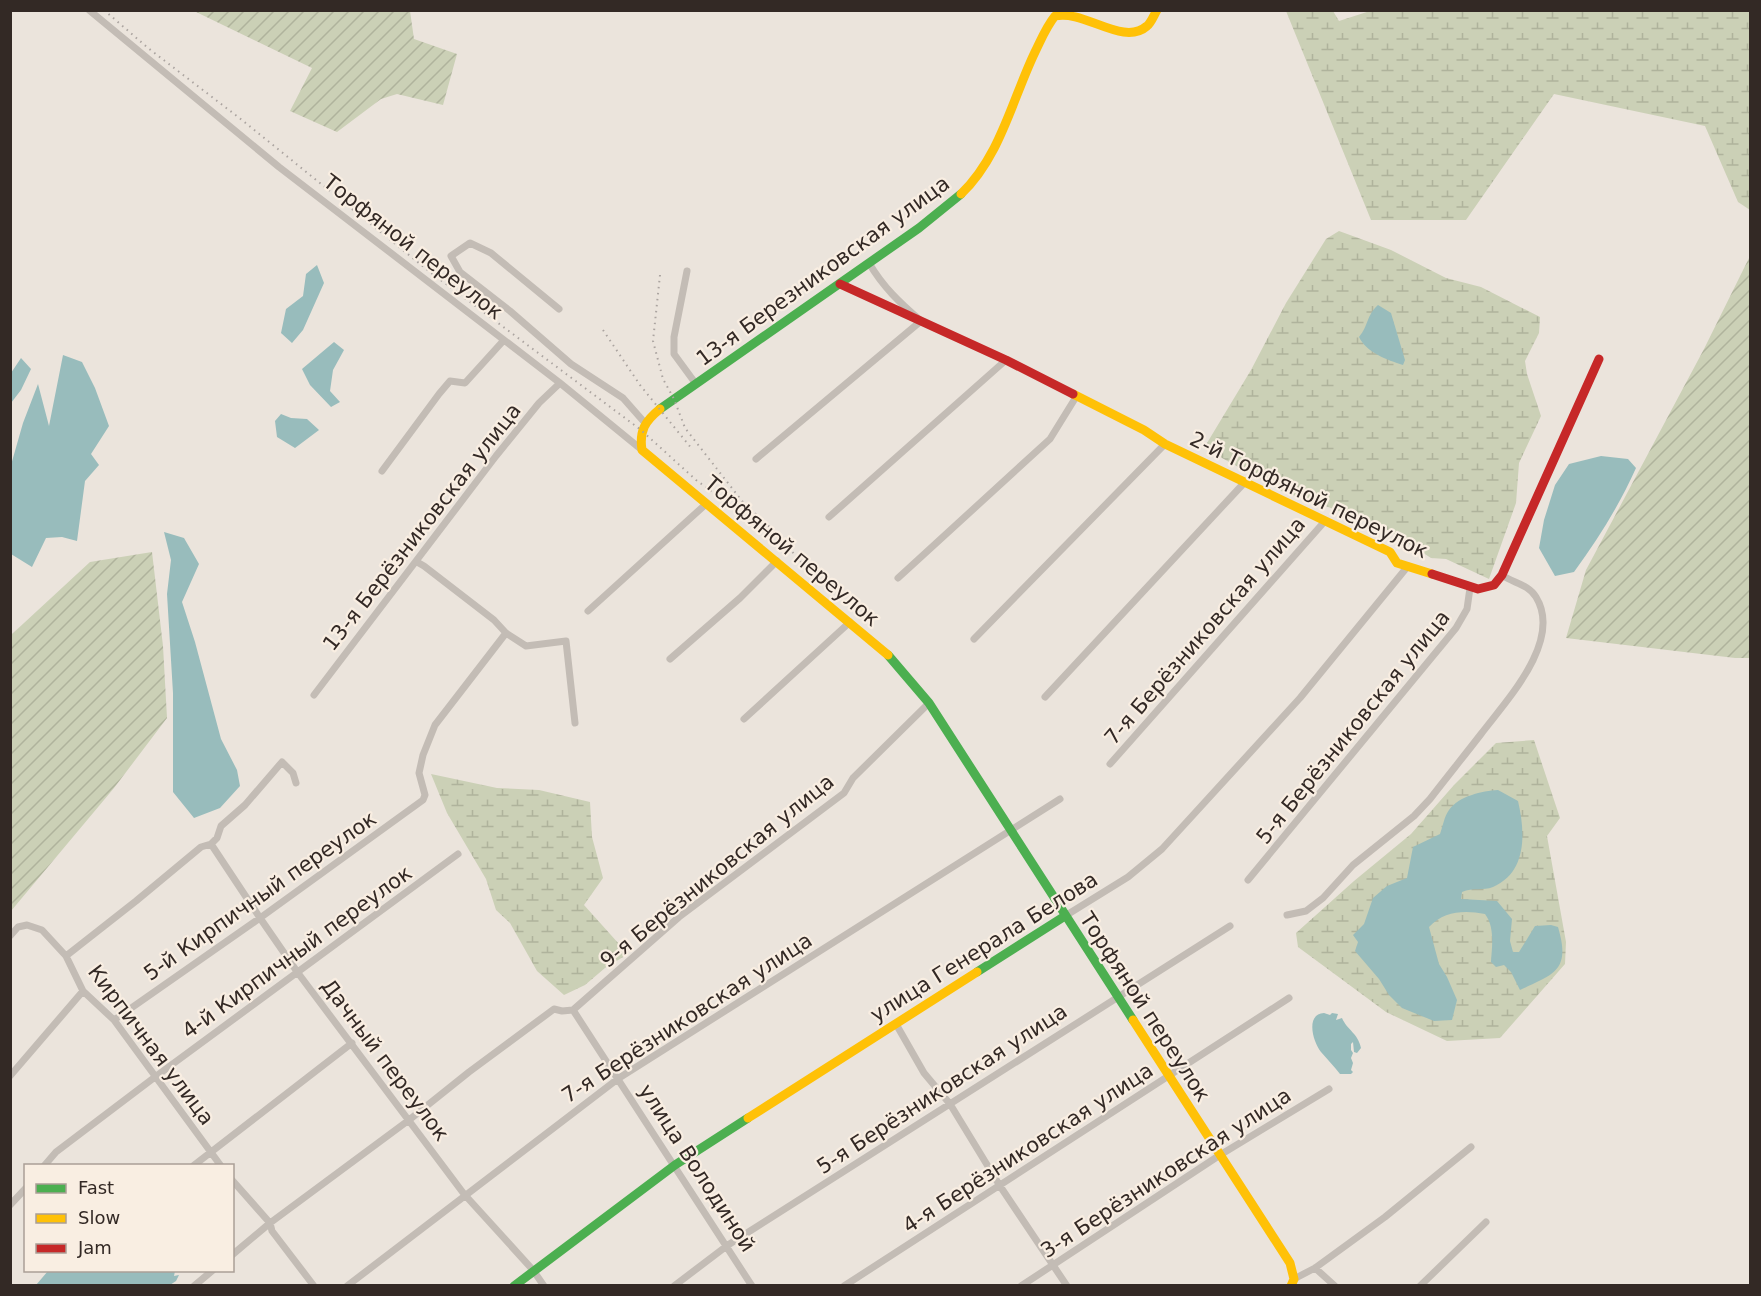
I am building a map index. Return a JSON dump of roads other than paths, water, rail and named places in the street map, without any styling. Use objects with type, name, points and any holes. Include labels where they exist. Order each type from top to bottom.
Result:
[{"type":"street","name":"Торфяной переулок","points":[[89,10],[262,153],[560,383],[891,658],[929,703],[1290,1263],[1293,1282]]},
{"type":"street","name":"13-я Березниковская улица","points":[[645,423],[696,384],[954,201],[979,175],[992,153],[1033,57],[1050,23],[1058,13],[1063,11],[1074,13],[1123,30],[1137,32],[1149,26],[1157,10]]},
{"type":"street","points":[[559,309],[491,253],[471,243],[451,256],[460,272],[510,311],[571,364],[623,398],[645,423],[640,430],[642,450]]},
{"type":"street","name":"2-й Торфяной переулок","points":[[869,263],[879,281],[921,321]]},
{"type":"street","points":[[687,271],[674,337],[674,354],[696,384]]},
{"type":"street","name":"2-й Торфяной переулок","points":[[840,284],[1006,360],[1144,430],[1165,444],[1390,552],[1397,563],[1470,588]]},
{"type":"street","points":[[756,459],[921,321]]},
{"type":"street","points":[[382,471],[450,381],[465,383],[504,340]]},
{"type":"street","points":[[1470,588],[1489,588],[1502,575],[1599,359]]},
{"type":"street","points":[[829,517],[1006,360]]},
{"type":"street","name":"13-я Берёзниковская улица","points":[[314,695],[496,456],[538,403],[560,383]]},
{"type":"street","points":[[898,578],[1050,439],[1076,397]]},
{"type":"street","points":[[974,639],[1165,444]]},
{"type":"street","points":[[1045,697],[1245,482]]},
{"type":"street","points":[[588,611],[706,504]]},
{"type":"street","name":"7-я Берёзниковская улица","points":[[1110,764],[1325,521]]},
{"type":"street","points":[[670,659],[740,598],[777,561]]},
{"type":"street","points":[[417,562],[494,621],[506,633],[526,646],[566,641],[575,723]]},
{"type":"street","name":"улица Генерала Белова","points":[[514,1286],[675,1165],[1150,861],[1170,842],[1300,698],[1408,566]]},
{"type":"street","points":[[1287,915],[1306,911],[1323,898],[1353,866],[1414,816],[1430,799],[1522,680],[1543,632],[1541,613],[1536,597],[1531,591],[1524,585],[1502,575]]},
{"type":"street","name":"5-я Берёзниковская улица","points":[[1248,880],[1456,628],[1467,609],[1470,588]]},
{"type":"street","points":[[744,719],[850,622]]},
{"type":"street","name":"5-й Кирпичный переулок","points":[[114,1020],[260,918],[425,798],[419,773],[423,755],[435,725],[506,633]]},
{"type":"street","name":"9-я Берёзниковская улица","points":[[573,1010],[679,917],[844,793],[853,778],[929,703]]},
{"type":"street","points":[[66,956],[136,902],[201,847],[211,844],[218,838],[220,826],[245,805],[282,762],[293,773],[296,783]]},
{"type":"street","name":"7-я Берёзниковская улица","points":[[347,1286],[464,1194],[619,1078],[1060,799]]},
{"type":"street","name":"Дачный переулок","points":[[211,844],[298,973],[464,1194],[533,1270],[544,1286]]},
{"type":"street","name":"4-й Кирпичный переулок","points":[[46,1164],[56,1152],[155,1077],[458,855]]},
{"type":"street","name":"Кирпичная улица","points":[[10,936],[18,927],[27,925],[42,930],[66,956],[83,991],[114,1020],[219,1164]]},
{"type":"street","name":"5-я Берёзниковская улица","points":[[675,1286],[728,1245],[1230,926]]},
{"type":"street","points":[[10,1076],[83,991]]},
{"type":"street","name":"4-я Берёзниковская улица","points":[[844,1286],[1289,998]]},
{"type":"street","points":[[234,1254],[259,1235],[270,1223],[554,1009],[573,1010]]},
{"type":"street","name":"улица Володиной","points":[[573,1010],[753,1286]]},
{"type":"street","points":[[896,1024],[924,1073],[950,1104],[1000,1186],[1066,1286]]},
{"type":"street","points":[[196,1164],[352,1043]]},
{"type":"street","name":"3-я Берёзниковская улица","points":[[1021,1286],[1220,1155],[1329,1089]]},
{"type":"street","points":[[1293,1282],[1386,1217],[1471,1147]]},
{"type":"street","points":[[234,1182],[270,1223],[272,1231],[314,1286]]},
{"type":"street","points":[[10,1205],[24,1190]]},
{"type":"street","points":[[1420,1286],[1485,1222]]},
{"type":"street","points":[[1315,1268],[1335,1286]]},
{"type":"street","points":[[194,1286],[211,1272]]},
{"type":"water","points":[[317,265],[324,283],[303,330],[292,343],[281,333],[286,309],[303,296],[306,274]]},
{"type":"water","points":[[1378,305],[1391,313],[1405,360],[1403,365],[1372,351],[1359,337],[1371,313]]},
{"type":"water","points":[[334,342],[344,350],[333,370],[330,391],[340,402],[331,407],[310,385],[302,369]]},
{"type":"water","points":[[63,355],[82,362],[95,388],[109,426],[91,454],[99,465],[85,481],[77,541],[62,537],[46,538],[32,567],[11,554],[11,465],[23,423],[38,384],[49,426]]},
{"type":"water","points":[[21,358],[31,369],[21,390],[11,403],[11,373]]},
{"type":"water","points":[[281,414],[291,418],[307,419],[319,430],[295,448],[277,437],[275,421]]},
{"type":"water","points":[[1601,456],[1628,459],[1636,468],[1608,522],[1574,572],[1555,576],[1539,548],[1544,520],[1555,485],[1569,464]]},
{"type":"water","points":[[164,532],[184,538],[199,564],[182,602],[221,739],[237,770],[240,786],[220,808],[194,818],[173,792],[173,693],[167,594],[171,560]]},
{"type":"water","points":[[1498,790],[1518,801],[1522,837],[1518,861],[1513,871],[1504,880],[1493,887],[1462,892],[1461,899],[1497,901],[1512,919],[1510,941],[1513,952],[1519,952],[1535,926],[1558,927],[1561,962],[1550,975],[1520,990],[1511,972],[1504,965],[1496,967],[1491,962],[1492,931],[1485,914],[1462,912],[1441,918],[1429,927],[1439,964],[1457,1000],[1452,1020],[1434,1021],[1402,1008],[1389,995],[1379,979],[1355,951],[1358,942],[1353,935],[1364,924],[1373,898],[1387,886],[1407,878],[1413,847],[1440,834],[1446,816],[1453,805],[1471,795]]},
{"type":"water","points":[[1324,1013],[1338,1014],[1336,1020],[1342,1018],[1360,1043],[1361,1048],[1357,1053],[1354,1052],[1353,1042],[1351,1044],[1353,1063],[1351,1070],[1353,1072],[1351,1074],[1340,1074],[1315,1042],[1312,1029],[1314,1018]]},
{"type":"water","points":[[47,1272],[175,1272],[174,1276],[179,1275],[170,1285],[36,1285]]},
{"type":"railway","points":[[104,10],[148,48],[242,120],[430,272],[641,430],[696,480],[759,526]]},
{"type":"railway","points":[[660,275],[653,341],[663,379],[674,399],[685,428],[742,501],[776,533],[802,563]]},
{"type":"railway","points":[[603,330],[640,385],[692,449]]}]
